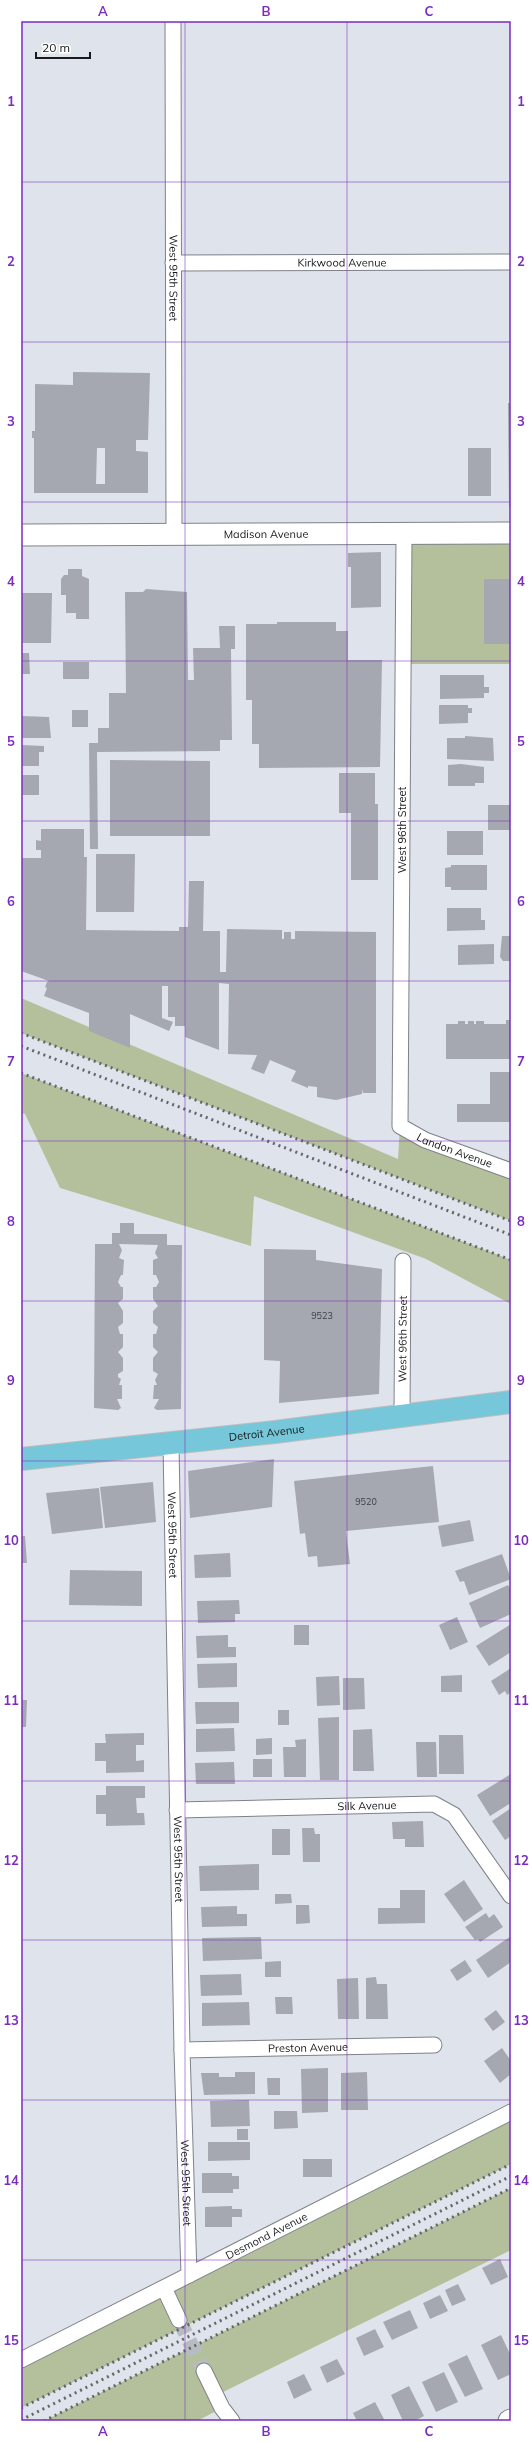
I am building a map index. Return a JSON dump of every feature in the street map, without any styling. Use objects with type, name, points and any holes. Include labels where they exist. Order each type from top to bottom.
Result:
[{"type":"main road","name":"Detroit Avenue","points":[[21,1459],[171,1444],[511,1402]]},
{"type":"street","name":"West 95th Street","points":[[173,21],[174,534]]},
{"type":"street","name":"Kirkwood Avenue","points":[[173,263],[511,262]]},
{"type":"street","name":"Madison Avenue","points":[[21,535],[511,533]]},
{"type":"street","name":"West 96th Street","points":[[400,1126],[404,534]]},
{"type":"street","name":"Landon Avenue","points":[[400,1126],[425,1140],[511,1171]]},
{"type":"street","name":"West 96th Street","points":[[402,1416],[403,1261]]},
{"type":"street","name":"West 95th Street","points":[[171,1444],[182,2050],[189,2275]]},
{"type":"street","name":"Silk Avenue","points":[[177,1810],[434,1804],[454,1815],[511,1896]]},
{"type":"street","name":"Preston Avenue","points":[[182,2050],[434,2045]]},
{"type":"street","name":"Desmond Avenue","points":[[21,2360],[511,2112]]},
{"type":"street","points":[[164,2288],[179,2320]]},
{"type":"street","points":[[204,2371],[222,2408],[232,2421]]},
{"type":"green space","points":[[511,533],[511,664],[403,664],[404,534]]},
{"type":"green space","points":[[21,998],[398,1159],[400,1126],[511,1171],[511,1221],[21,1033]]},
{"type":"green space","points":[[21,1073],[511,1260],[511,1304],[426,1259],[254,1196],[251,1246],[60,1188],[25,1114],[21,1113]]},
{"type":"green space","points":[[511,2112],[511,2164],[21,2408],[21,2360]]},
{"type":"green space","points":[[511,2188],[511,2250],[213,2397],[222,2408],[197,2421],[44,2421]]},
{"type":"building","points":[[73,372],[150,373],[148,440],[136,440],[136,451],[148,452],[148,493],[34,493],[34,438],[32,438],[32,431],[35,431],[35,384],[73,385]],"holes":[[[97,448],[105,448],[105,484],[96,484]]]},
{"type":"building","points":[[508,403],[511,403],[511,507],[509,507]]},
{"type":"building","points":[[468,448],[491,448],[491,496],[468,496]]},
{"type":"building","points":[[381,552],[381,607],[351,608],[351,567],[348,567],[348,553]]},
{"type":"building","points":[[68,569],[82,569],[82,576],[89,579],[89,619],[76,619],[76,613],[66,613],[66,595],[61,595],[61,579],[64,575],[68,575]]},
{"type":"building","points":[[484,579],[510,579],[510,644],[484,644]]},
{"type":"building","points":[[146,589],[187,592],[188,680],[194,680],[193,648],[220,648],[219,626],[235,626],[235,649],[231,649],[232,740],[220,740],[220,751],[97,752],[98,849],[90,849],[89,743],[98,743],[98,728],[109,728],[109,693],[126,693],[125,592],[143,592]]},
{"type":"building","points":[[22,593],[52,593],[51,643],[22,643]]},
{"type":"building","points":[[277,622],[336,622],[336,631],[348,631],[348,660],[382,660],[380,767],[259,768],[259,744],[252,744],[252,700],[246,700],[246,624],[277,624]]},
{"type":"building","points":[[21,653],[29,653],[30,674],[21,674]]},
{"type":"building","points":[[63,662],[89,662],[89,679],[63,679]]},
{"type":"building","points":[[440,675],[484,675],[484,687],[489,687],[489,693],[484,693],[484,698],[440,699]]},
{"type":"building","points":[[439,705],[468,705],[468,708],[472,708],[472,713],[468,713],[468,723],[439,724]]},
{"type":"building","points":[[72,710],[88,710],[88,727],[72,727]]},
{"type":"building","points":[[21,716],[49,717],[51,738],[21,738]]},
{"type":"building","points":[[465,736],[493,738],[494,761],[447,759],[447,738],[465,738]]},
{"type":"building","points":[[21,745],[44,746],[44,752],[39,752],[39,766],[21,766]]},
{"type":"building","points":[[110,760],[210,761],[210,836],[110,836]]},
{"type":"building","points":[[461,764],[484,767],[484,783],[475,783],[475,786],[448,786],[448,765]]},
{"type":"building","points":[[339,773],[375,773],[375,804],[378,804],[378,880],[351,880],[351,813],[339,813]]},
{"type":"building","points":[[21,775],[39,775],[39,795],[21,795]]},
{"type":"building","points":[[488,805],[511,805],[511,830],[488,830]]},
{"type":"building","points":[[41,829],[84,829],[84,857],[87,857],[86,930],[179,931],[179,927],[188,927],[189,881],[204,881],[203,931],[220,931],[220,972],[226,972],[227,929],[282,930],[282,939],[284,939],[284,932],[291,932],[291,939],[295,939],[295,931],[376,932],[376,1093],[363,1093],[362,1089],[362,1094],[336,1100],[317,1097],[317,1087],[308,1086],[308,1088],[291,1081],[296,1071],[270,1060],[264,1074],[251,1069],[257,1055],[228,1054],[229,984],[219,983],[219,1050],[185,1037],[185,1026],[175,1026],[175,1017],[168,1017],[168,986],[162,986],[162,1018],[173,1022],[169,1031],[130,1014],[130,1048],[89,1031],[89,1013],[44,996],[47,988],[45,987],[49,981],[21,971],[21,858],[41,858],[41,850],[36,850],[36,840],[41,841]]},
{"type":"building","points":[[447,831],[483,831],[483,855],[447,855]]},
{"type":"building","points":[[96,854],[135,854],[134,912],[96,912]]},
{"type":"building","points":[[451,865],[487,865],[487,890],[451,890],[451,887],[445,887],[445,868],[451,867]]},
{"type":"building","points":[[447,908],[481,908],[481,920],[485,920],[485,930],[447,931]]},
{"type":"building","points":[[502,936],[511,936],[511,961],[503,961],[500,957]]},
{"type":"building","points":[[494,944],[494,964],[458,965],[458,945]]},
{"type":"building","points":[[506,1020],[511,1020],[511,1059],[446,1059],[446,1024],[458,1024],[458,1021],[465,1021],[465,1024],[468,1024],[468,1021],[474,1021],[474,1024],[476,1024],[476,1021],[484,1021],[484,1024],[506,1024]]},
{"type":"building","points":[[490,1072],[511,1072],[511,1122],[457,1122],[457,1104],[490,1104]]},
{"type":"building","points":[[120,1223],[134,1223],[134,1234],[167,1234],[167,1245],[182,1245],[181,1409],[157,1410],[154,1408],[159,1399],[153,1399],[154,1385],[157,1385],[155,1380],[158,1374],[153,1371],[153,1358],[158,1352],[153,1347],[153,1334],[156,1334],[158,1327],[153,1323],[153,1311],[158,1306],[153,1299],[153,1287],[156,1287],[159,1282],[156,1275],[153,1275],[153,1260],[158,1258],[155,1253],[158,1245],[119,1244],[122,1250],[119,1258],[124,1260],[123,1275],[121,1275],[118,1282],[121,1287],[123,1287],[123,1299],[118,1303],[123,1311],[123,1323],[118,1327],[120,1334],[123,1334],[123,1347],[118,1352],[123,1358],[123,1371],[118,1374],[118,1377],[121,1379],[119,1385],[122,1385],[122,1399],[117,1399],[121,1408],[118,1410],[94,1408],[95,1244],[112,1244],[112,1233],[120,1233]]},
{"type":"building","points":[[264,1249],[316,1250],[316,1260],[382,1269],[379,1394],[279,1403],[280,1361],[264,1360]]},
{"type":"building","points":[[274,1459],[272,1507],[190,1518],[188,1471]]},
{"type":"building","points":[[433,1466],[439,1522],[346,1531],[350,1564],[318,1567],[317,1556],[308,1557],[305,1533],[300,1534],[294,1481]]},
{"type":"building","points":[[153,1482],[156,1522],[105,1528],[100,1487]]},
{"type":"building","points":[[99,1488],[103,1528],[52,1534],[46,1493]]},
{"type":"building","points":[[470,1520],[474,1541],[442,1547],[438,1526]]},
{"type":"building","points":[[21,1536],[25,1536],[27,1563],[21,1563]]},
{"type":"building","points":[[230,1553],[231,1577],[195,1578],[194,1555]]},
{"type":"building","points":[[502,1554],[511,1579],[469,1595],[464,1581],[460,1582],[455,1571]]},
{"type":"building","points":[[70,1570],[142,1571],[142,1606],[69,1605]]},
{"type":"building","points":[[508,1585],[511,1590],[511,1614],[480,1628],[469,1603]]},
{"type":"building","points":[[239,1600],[240,1614],[235,1614],[235,1622],[198,1623],[197,1601]]},
{"type":"building","points":[[457,1617],[468,1642],[450,1650],[439,1625]]},
{"type":"building","points":[[511,1624],[511,1652],[489,1666],[476,1646]]},
{"type":"building","points":[[294,1625],[309,1625],[309,1645],[294,1645]]},
{"type":"building","points":[[228,1635],[228,1647],[236,1647],[236,1657],[197,1658],[196,1636]]},
{"type":"building","points":[[237,1663],[237,1687],[198,1688],[197,1664]]},
{"type":"building","points":[[511,1668],[511,1692],[507,1695],[505,1691],[499,1695],[491,1681]]},
{"type":"building","points":[[462,1675],[462,1692],[441,1692],[441,1676]]},
{"type":"building","points":[[339,1676],[340,1705],[317,1706],[316,1677]]},
{"type":"building","points":[[343,1678],[364,1678],[365,1709],[343,1710]]},
{"type":"building","points":[[21,1700],[27,1700],[26,1727],[21,1727]]},
{"type":"building","points":[[195,1702],[239,1702],[239,1723],[196,1724]]},
{"type":"building","points":[[278,1710],[289,1710],[289,1725],[278,1725]]},
{"type":"building","points":[[339,1717],[339,1780],[320,1780],[318,1718]]},
{"type":"building","points":[[234,1728],[235,1751],[196,1752],[196,1729]]},
{"type":"building","points":[[372,1729],[374,1771],[353,1771],[353,1730]]},
{"type":"building","points":[[144,1733],[144,1745],[136,1745],[136,1761],[144,1760],[144,1772],[106,1773],[106,1761],[95,1761],[95,1743],[106,1743],[105,1734]]},
{"type":"building","points":[[439,1735],[463,1735],[464,1774],[439,1774]]},
{"type":"building","points":[[272,1738],[272,1754],[256,1755],[256,1739]]},
{"type":"building","points":[[306,1739],[306,1777],[284,1777],[283,1747],[296,1747],[295,1740]]},
{"type":"building","points":[[416,1742],[436,1742],[437,1777],[417,1777]]},
{"type":"building","points":[[253,1759],[272,1759],[272,1777],[253,1777]]},
{"type":"building","points":[[234,1762],[235,1784],[196,1784],[195,1763]]},
{"type":"building","points":[[511,1774],[511,1803],[490,1816],[477,1795]]},
{"type":"building","points":[[106,1786],[145,1786],[145,1798],[136,1798],[137,1813],[144,1813],[145,1825],[106,1826],[106,1814],[96,1814],[96,1795],[106,1795]]},
{"type":"building","points":[[511,1808],[511,1836],[505,1840],[492,1821]]},
{"type":"building","points":[[423,1821],[424,1847],[405,1847],[405,1839],[393,1839],[392,1822]]},
{"type":"building","points":[[302,1828],[314,1828],[315,1834],[320,1834],[320,1862],[303,1862]]},
{"type":"building","points":[[272,1829],[290,1829],[290,1855],[272,1855]]},
{"type":"building","points":[[259,1864],[259,1890],[200,1891],[199,1866]]},
{"type":"building","points":[[464,1880],[483,1909],[464,1922],[444,1894]]},
{"type":"building","points":[[400,1890],[425,1890],[425,1923],[378,1924],[378,1908],[400,1908]]},
{"type":"building","points":[[275,1894],[291,1894],[292,1903],[275,1904]]},
{"type":"building","points":[[296,1905],[309,1905],[310,1923],[296,1924]]},
{"type":"building","points":[[237,1906],[237,1914],[247,1914],[247,1926],[202,1927],[201,1907]]},
{"type":"building","points":[[486,1913],[489,1918],[494,1914],[503,1927],[480,1942],[478,1939],[475,1940],[465,1927]]},
{"type":"building","points":[[511,1936],[511,1962],[488,1978],[476,1960]]},
{"type":"building","points":[[261,1937],[262,1959],[203,1961],[202,1938]]},
{"type":"building","points":[[465,1960],[472,1971],[457,1981],[450,1970]]},
{"type":"building","points":[[281,1961],[281,1977],[265,1977],[265,1962]]},
{"type":"building","points":[[241,1974],[242,1995],[201,1996],[200,1975]]},
{"type":"building","points":[[376,1977],[377,1984],[387,1984],[388,2019],[366,2019],[366,1978]]},
{"type":"building","points":[[358,1978],[359,2019],[338,2019],[337,1979]]},
{"type":"building","points":[[275,1997],[292,1997],[293,2014],[276,2014]]},
{"type":"building","points":[[249,2002],[250,2025],[202,2026],[202,2003]]},
{"type":"building","points":[[496,2010],[505,2022],[493,2031],[484,2019]]},
{"type":"building","points":[[502,2048],[511,2061],[511,2074],[500,2083],[484,2061]]},
{"type":"building","points":[[328,2068],[328,2112],[302,2113],[301,2069]]},
{"type":"building","points":[[235,2072],[255,2072],[255,2094],[204,2095],[201,2073],[219,2073],[219,2077],[235,2077]]},
{"type":"building","points":[[367,2072],[368,2110],[341,2110],[341,2073]]},
{"type":"building","points":[[267,2078],[280,2078],[280,2095],[268,2095]]},
{"type":"building","points":[[249,2100],[250,2126],[211,2127],[210,2101]]},
{"type":"building","points":[[274,2111],[297,2111],[298,2128],[274,2129]]},
{"type":"building","points":[[237,2129],[248,2129],[248,2140],[237,2140]]},
{"type":"building","points":[[208,2142],[250,2142],[250,2160],[208,2161]]},
{"type":"building","points":[[303,2159],[332,2159],[332,2177],[303,2177]]},
{"type":"building","points":[[202,2173],[232,2173],[232,2176],[239,2176],[239,2189],[233,2189],[233,2193],[202,2193]]},
{"type":"building","points":[[232,2206],[232,2209],[242,2209],[242,2217],[232,2217],[232,2227],[205,2227],[205,2207]]},
{"type":"building","points":[[500,2259],[508,2277],[491,2285],[482,2268]]},
{"type":"building","points":[[458,2284],[466,2300],[452,2306],[445,2290]]},
{"type":"building","points":[[440,2295],[448,2311],[430,2319],[423,2303]]},
{"type":"building","points":[[410,2310],[418,2328],[392,2340],[383,2322]]},
{"type":"building","points":[[375,2329],[384,2347],[364,2356],[356,2338]]},
{"type":"building","points":[[501,2335],[511,2356],[511,2374],[498,2380],[481,2345]]},
{"type":"building","points":[[467,2355],[483,2389],[465,2397],[448,2364]]},
{"type":"building","points":[[337,2359],[345,2374],[327,2383],[320,2367]]},
{"type":"building","points":[[444,2372],[458,2402],[436,2412],[422,2382]]},
{"type":"building","points":[[304,2374],[312,2390],[294,2399],[287,2382]]},
{"type":"building","points":[[409,2386],[424,2416],[414,2421],[403,2421],[391,2395]]},
{"type":"building","points":[[375,2402],[385,2421],[357,2421],[353,2413]]},
{"type":"tunnel","points":[[179,2320],[204,2371]]},
{"type":"railway","points":[[21,1033],[511,1221]]},
{"type":"railway","points":[[21,1046],[511,1235]]},
{"type":"railway","points":[[21,1073],[511,1260]]},
{"type":"railway","points":[[21,2408],[511,2164]]},
{"type":"railway","points":[[21,2420],[511,2176]]},
{"type":"railway","points":[[44,2421],[511,2188]]}]
